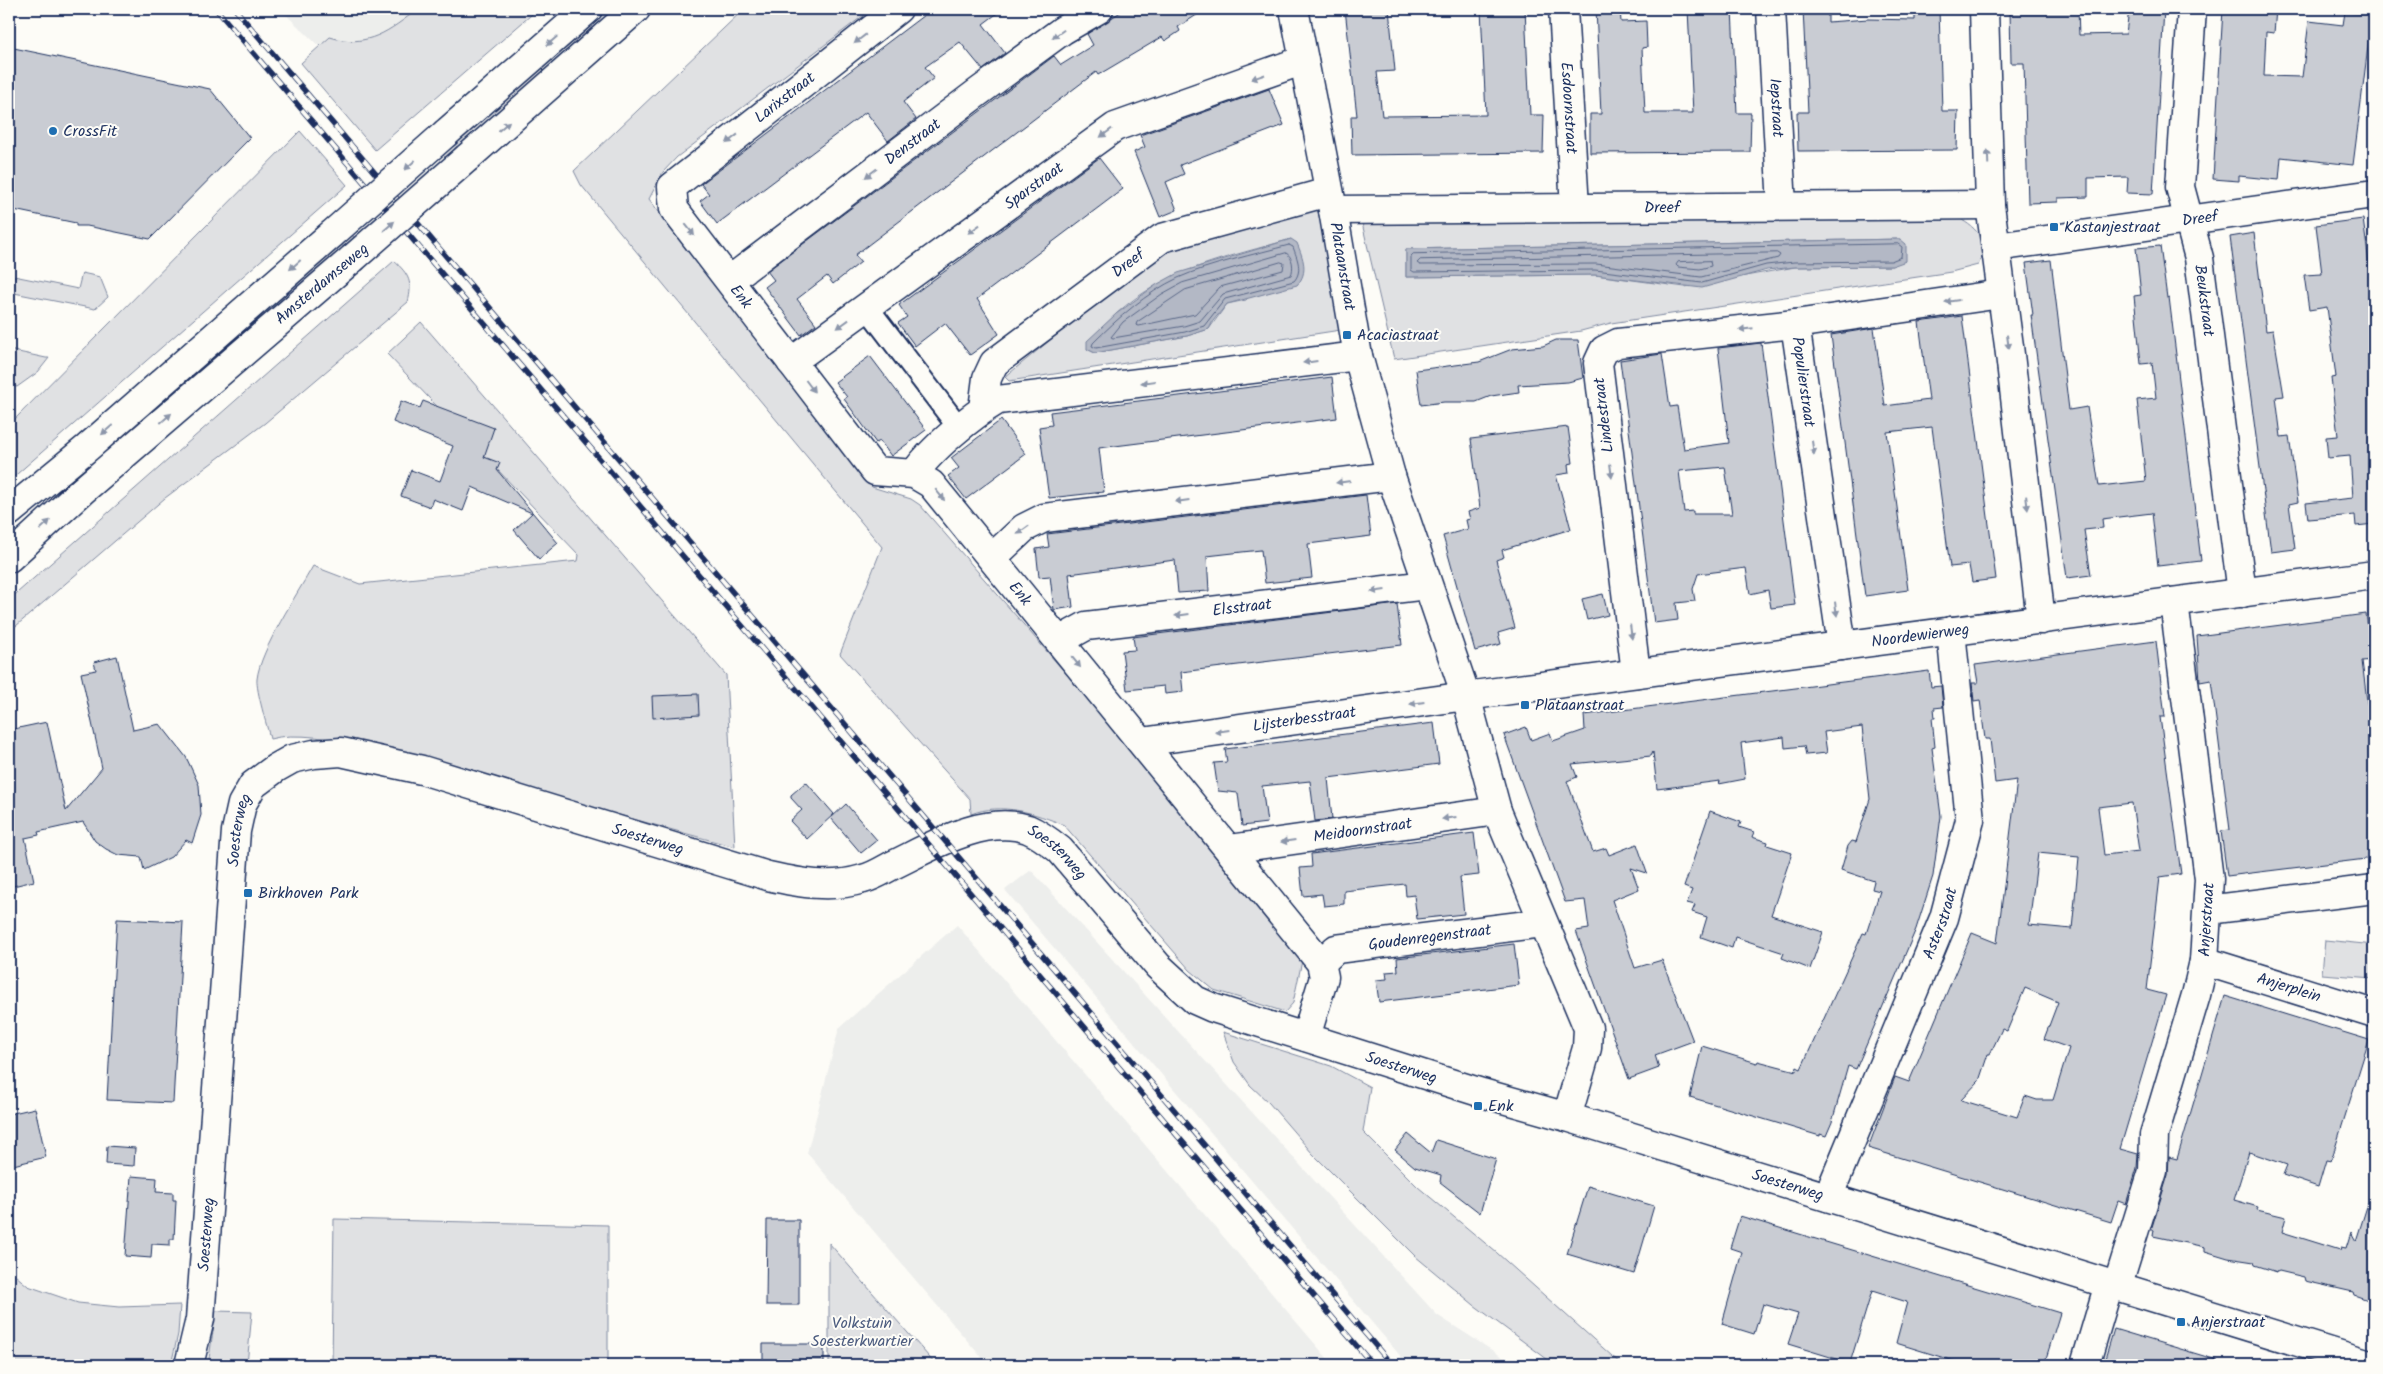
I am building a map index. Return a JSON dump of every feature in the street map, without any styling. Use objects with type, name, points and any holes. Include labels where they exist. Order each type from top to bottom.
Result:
[{"type":"street","name":"Amsterdamseweg","points":[[9,512],[87,448],[588,9]]},
{"type":"street","name":"Amsterdamseweg","points":[[9,558],[82,491],[352,259],[636,9]]},
{"type":"street","name":"Larixstraat","points":[[672,186],[898,9]]},
{"type":"street","name":"Denstraat","points":[[730,280],[977,92],[1063,30],[1099,9]]},
{"type":"street","name":"Plataanstraat","points":[[1294,9],[1358,356],[1391,476],[1466,696],[1497,811],[1588,1028],[1587,1048],[1567,1116]]},
{"type":"street","name":"Esdoornstraat","points":[[1563,9],[1575,207]]},
{"type":"street","name":"Iepstraat","points":[[1771,9],[1782,206]]},
{"type":"street","points":[[1984,9],[1990,205],[2009,346],[2041,620]]},
{"type":"street","name":"Beukstraat","points":[[2192,9],[2180,187],[2199,258],[2242,593]]},
{"type":"street","name":"Sparstraat","points":[[791,362],[1115,127],[1304,60]]},
{"type":"street","name":"Enk","points":[[672,186],[674,209],[875,471],[914,474],[931,484],[1230,849],[1320,963]]},
{"type":"street","name":"Dreef","points":[[1996,247],[2374,194]]},
{"type":"street","name":"Dreef","points":[[983,408],[987,378],[994,363],[1162,238],[1330,201],[1575,207],[1990,205]]},
{"type":"street","name":"Populierstraat","points":[[1842,646],[1795,324],[2001,294]]},
{"type":"street","points":[[867,307],[960,429]]},
{"type":"street","name":"Lindestraat","points":[[1636,673],[1598,363],[1604,350],[1618,343],[1795,324]]},
{"type":"street","points":[[914,474],[926,456],[983,408],[998,400],[1358,356]]},
{"type":"street","points":[[992,558],[1024,528],[1044,518],[1391,476]]},
{"type":"street","name":"Noordewierweg","points":[[1466,696],[2374,575]]},
{"type":"street","name":"Elsstraat","points":[[1060,641],[1086,626],[1427,585]]},
{"type":"street","name":"Anjerstraat","points":[[2085,1365],[2153,1171],[2154,1135],[2196,995],[2204,961],[2209,879],[2174,602]]},
{"type":"street","name":"Asterstraat","points":[[1828,1197],[1944,918],[1970,820],[1951,631]]},
{"type":"street","name":"Lijsterbesstraat","points":[[1142,742],[1466,696]]},
{"type":"street","name":"Soesterweg","points":[[189,1365],[200,1319],[236,832],[242,804],[253,785],[292,759],[314,754],[340,752],[422,770],[768,876],[806,884],[834,885],[863,879],[938,843],[974,829],[998,826],[1026,829],[1042,836],[1060,850],[1158,966],[1195,1000],[1213,1008],[1482,1093],[1567,1116],[2374,1365]]},
{"type":"street","name":"Meidoornstraat","points":[[1230,849],[1497,811]]},
{"type":"street","points":[[2208,910],[2374,889]]},
{"type":"street","name":"Goudenregenstraat","points":[[1320,963],[1336,949],[1543,923]]},
{"type":"street","name":"Anjerplein","points":[[2204,961],[2374,1014]]},
{"type":"street","points":[[1306,1037],[1324,977],[1320,963]]},
{"type":"shaded area","points":[[280,9],[465,9],[366,91]]},
{"type":"shaded area","points":[[1031,870],[1437,1315],[1515,1365],[1408,1365],[1005,890]]},
{"type":"shaded area","points":[[957,925],[1333,1365],[988,1365],[807,1153],[839,1028]]},
{"type":"green space","points":[[418,9],[538,9],[375,150],[301,63],[330,37],[356,41],[367,39],[388,30]]},
{"type":"green space","points":[[605,9],[616,9],[447,159],[442,154]]},
{"type":"green space","points":[[744,9],[872,9],[677,157],[663,172],[649,199],[872,487],[911,499],[920,505],[1140,759],[1303,956],[1293,1003],[1285,1012],[1214,990],[1190,970],[1064,825],[1018,810],[995,809],[971,814],[970,799],[840,654],[882,547],[581,185],[574,171]]},
{"type":"green space","points":[[300,131],[347,185],[9,481],[9,425]]},
{"type":"green space","points":[[1319,204],[1347,329],[1009,381],[1005,377],[1159,251]],"holes":[[[1291,239],[1246,300],[1227,304],[1209,329],[1187,336],[1095,353],[1087,349],[1116,314],[1155,286],[1199,266]]]},
{"type":"green space","points":[[1958,218],[1977,231],[1983,243],[1983,250],[1978,265],[1951,272],[1611,323],[1581,331],[1394,359],[1362,223]],"holes":[[[1900,239],[1892,266],[1795,267],[1685,287],[1595,275],[1406,277],[1406,249]]]},
{"type":"green space","points":[[351,233],[355,239],[176,397],[171,391]]},
{"type":"green space","points":[[394,261],[403,270],[410,284],[408,302],[265,423],[165,498],[9,632],[9,600]]},
{"type":"green space","points":[[82,273],[100,277],[108,297],[95,309],[9,292],[9,275],[78,289]]},
{"type":"green space","points":[[421,322],[726,675],[735,847],[376,748],[316,737],[291,736],[270,739],[260,700],[257,679],[272,638],[313,566],[360,584],[578,561],[579,555],[387,354]]},
{"type":"green space","points":[[9,350],[49,358],[38,372],[17,387],[9,385],[11,367],[9,367]]},
{"type":"green space","points":[[2325,940],[2374,945],[2374,978],[2322,974]]},
{"type":"green space","points":[[1223,1032],[1331,1066],[1370,1087],[1363,1132],[1418,1187],[1497,1253],[1622,1365],[1555,1365],[1474,1305],[1415,1256],[1312,1153],[1269,1103],[1250,1085],[1234,1062]]},
{"type":"green space","points":[[334,1219],[608,1225],[608,1365],[332,1365]]},
{"type":"green space","name":"Volkstuin Soesterkwartier","points":[[829,1243],[936,1365],[829,1365]]},
{"type":"green space","points":[[9,1270],[28,1286],[78,1303],[119,1307],[180,1305],[178,1334],[171,1365],[9,1365]]},
{"type":"green space","points":[[216,1311],[252,1312],[247,1365],[208,1365]]},
{"type":"water","points":[[1291,239],[1297,243],[1304,265],[1303,275],[1297,285],[1227,304],[1209,329],[1187,336],[1095,353],[1087,349],[1087,341],[1116,314],[1156,285],[1178,273]]},
{"type":"water","points":[[1900,239],[1906,244],[1906,261],[1892,266],[1795,267],[1767,270],[1702,288],[1595,275],[1406,277],[1406,249]]},
{"type":"building","points":[[932,9],[1003,9],[983,24],[1005,53],[983,70],[960,42],[925,67],[934,78],[903,102],[916,119],[888,141],[866,112],[717,224],[700,201],[709,194],[701,184]]},
{"type":"building","points":[[1125,9],[1206,9],[1178,27],[1180,31],[1165,41],[1162,37],[1098,75],[1096,72],[855,255],[861,262],[833,284],[827,276],[797,299],[816,324],[801,335],[765,287],[774,280],[767,271],[1054,56],[1061,65],[1093,45],[1087,34]]},
{"type":"building","points":[[1345,9],[1389,9],[1395,71],[1377,72],[1382,116],[1486,115],[1481,9],[1525,9],[1530,115],[1544,115],[1543,153],[1352,155],[1351,116],[1357,116]]},
{"type":"building","points":[[1596,9],[1620,9],[1621,22],[1646,21],[1647,47],[1642,48],[1645,113],[1693,113],[1688,9],[1732,9],[1737,113],[1751,113],[1750,152],[1590,153],[1590,114],[1601,114]]},
{"type":"building","points":[[1803,9],[1828,9],[1828,22],[1868,19],[1915,20],[1915,9],[1939,9],[1942,111],[1958,111],[1957,150],[1798,151],[1797,112],[1808,112]]},
{"type":"building","points":[[2010,9],[2078,9],[2079,35],[2126,34],[2129,9],[2164,9],[2153,194],[2127,193],[2128,177],[2088,178],[2088,197],[2058,198],[2058,202],[2028,203],[2024,63],[2011,63]]},
{"type":"building","points":[[2223,9],[2276,9],[2274,33],[2266,32],[2264,76],[2302,77],[2309,21],[2343,25],[2345,12],[2372,15],[2353,165],[2281,157],[2279,180],[2239,176],[2239,181],[2213,179]]},
{"type":"building","points":[[9,47],[210,89],[250,138],[150,239],[87,226],[76,226],[76,223],[9,209]]},
{"type":"building","points":[[1269,89],[1284,125],[1180,165],[1184,174],[1166,182],[1177,210],[1160,217],[1134,152],[1145,147],[1140,135]]},
{"type":"building","points":[[1099,158],[1123,189],[977,299],[999,334],[970,355],[945,323],[915,346],[898,323],[907,317],[899,305]]},
{"type":"building","points":[[2363,219],[2374,300],[2374,524],[2356,526],[2355,515],[2308,519],[2306,503],[2353,498],[2350,456],[2328,458],[2326,437],[2338,436],[2331,378],[2336,377],[2327,307],[2309,310],[2304,275],[2322,274],[2316,225]]},
{"type":"building","points":[[2254,233],[2266,331],[2273,330],[2284,396],[2276,397],[2281,437],[2289,436],[2298,502],[2289,504],[2295,549],[2271,552],[2230,237]]},
{"type":"building","points":[[2160,246],[2167,298],[2169,297],[2201,561],[2158,566],[2152,513],[2102,519],[2103,528],[2084,530],[2091,575],[2067,578],[2031,315],[2033,315],[2026,263],[2051,260],[2069,410],[2087,407],[2099,486],[2146,481],[2137,400],[2156,398],[2152,363],[2141,364],[2134,296],[2141,295],[2136,248]]},
{"type":"building","points":[[1962,316],[1996,579],[1972,582],[1969,565],[1950,567],[1932,427],[1887,432],[1908,590],[1865,596],[1831,335],[1874,328],[1885,406],[1929,400],[1919,322]]},
{"type":"building","points":[[1556,340],[1578,340],[1583,378],[1568,382],[1518,385],[1519,392],[1491,396],[1476,402],[1444,402],[1421,405],[1416,370],[1479,362],[1512,349],[1543,346]]},
{"type":"building","points":[[1761,343],[1795,605],[1771,608],[1768,590],[1750,594],[1746,568],[1698,574],[1693,589],[1695,601],[1676,603],[1678,620],[1654,623],[1620,360],[1662,354],[1670,407],[1677,406],[1684,449],[1729,443],[1718,348]],"holes":[[[1725,467],[1732,514],[1693,514],[1693,511],[1684,512],[1679,471]]]},
{"type":"building","points":[[870,356],[926,430],[891,456],[880,441],[876,443],[844,399],[847,397],[835,382]]},
{"type":"building","points":[[1332,377],[1337,418],[1099,448],[1104,492],[1049,498],[1039,427],[1052,425],[1050,412]]},
{"type":"building","points":[[401,401],[420,408],[423,401],[494,428],[484,457],[500,463],[497,470],[558,543],[539,559],[514,530],[532,513],[472,487],[463,511],[433,499],[430,507],[401,496],[411,470],[440,481],[453,446],[393,422]]},
{"type":"building","points":[[1001,420],[1026,454],[966,499],[948,476],[959,468],[951,458]]},
{"type":"building","points":[[1568,427],[1573,463],[1568,464],[1569,473],[1556,475],[1571,529],[1502,550],[1504,557],[1496,560],[1515,628],[1498,633],[1501,644],[1475,651],[1443,536],[1468,529],[1466,520],[1470,519],[1468,512],[1480,508],[1471,439]]},
{"type":"building","points":[[1366,495],[1371,536],[1308,544],[1312,578],[1265,583],[1261,550],[1207,556],[1209,591],[1178,593],[1175,560],[1069,574],[1073,607],[1054,610],[1050,576],[1039,577],[1036,549],[1049,547],[1047,534]]},
{"type":"building","points":[[1603,594],[1608,615],[1587,620],[1582,599]]},
{"type":"building","points":[[1397,604],[1402,645],[1181,672],[1183,692],[1165,694],[1164,686],[1127,690],[1122,651],[1135,650],[1133,637]]},
{"type":"building","points":[[2366,614],[2373,660],[2362,661],[2374,757],[2374,858],[2227,876],[2221,831],[2230,830],[2211,680],[2200,682],[2197,636]]},
{"type":"building","points":[[2156,641],[2165,717],[2160,717],[2181,874],[2160,877],[2147,990],[2166,995],[2120,1149],[2138,1154],[2137,1168],[2126,1204],[2118,1201],[2111,1222],[1868,1148],[1895,1077],[1909,1082],[1972,933],[1997,943],[2017,780],[1995,783],[1990,739],[1985,739],[1980,700],[1974,701],[1972,683],[1978,683],[1975,665]],"holes":[[[2132,803],[2139,851],[2104,855],[2098,807]],[[2038,853],[2079,857],[2072,929],[2029,925]],[[2025,988],[2058,1002],[2044,1039],[2069,1048],[2053,1100],[2037,1100],[2025,1096],[2017,1117],[1961,1100],[1979,1081],[1988,1054],[1990,1054],[2002,1029],[2007,1031]]]},
{"type":"building","points":[[117,656],[133,730],[160,724],[186,757],[199,785],[201,815],[192,843],[186,840],[171,857],[144,870],[141,857],[118,855],[106,849],[95,841],[83,822],[38,832],[39,835],[25,838],[34,881],[9,887],[9,730],[47,722],[66,811],[102,768],[81,673],[96,670],[94,662]]},
{"type":"building","points":[[1929,671],[1931,687],[1941,686],[1943,707],[1934,708],[1935,718],[1932,718],[1935,747],[1932,748],[1941,816],[1933,876],[1916,929],[1856,1069],[1848,1066],[1832,1122],[1826,1136],[1820,1134],[1820,1136],[1690,1097],[1702,1046],[1757,1063],[1758,1061],[1796,1071],[1797,1067],[1801,1069],[1863,933],[1866,934],[1880,891],[1872,889],[1874,881],[1841,870],[1848,846],[1852,841],[1856,842],[1870,799],[1862,727],[1824,732],[1827,753],[1806,755],[1804,746],[1785,748],[1784,737],[1741,743],[1745,779],[1719,784],[1720,781],[1657,789],[1653,752],[1651,756],[1572,764],[1577,777],[1567,781],[1593,852],[1606,848],[1609,855],[1637,844],[1647,873],[1631,868],[1639,889],[1612,900],[1635,968],[1662,960],[1693,1041],[1655,1055],[1659,1068],[1629,1079],[1576,931],[1589,929],[1585,900],[1565,902],[1504,735],[1526,727],[1531,740],[1550,733],[1553,741],[1585,730],[1584,715]]},
{"type":"building","points":[[698,694],[699,715],[653,718],[652,696]]},
{"type":"building","points":[[1434,723],[1439,764],[1328,778],[1332,819],[1315,821],[1310,781],[1262,786],[1267,823],[1242,826],[1238,793],[1218,791],[1214,763],[1227,762],[1225,749]]},
{"type":"building","points":[[806,782],[834,814],[807,839],[790,821],[802,810],[791,798],[791,795]]},
{"type":"building","points":[[846,804],[877,840],[861,853],[831,818]]},
{"type":"building","points":[[1710,811],[1741,822],[1739,827],[1754,832],[1752,837],[1768,842],[1767,845],[1792,853],[1771,915],[1823,932],[1810,969],[1782,958],[1784,953],[1735,937],[1732,948],[1701,937],[1707,917],[1692,912],[1695,905],[1687,903],[1692,890],[1684,887]]},
{"type":"building","points":[[1474,833],[1479,875],[1460,877],[1464,914],[1417,919],[1414,895],[1406,896],[1405,884],[1344,891],[1344,904],[1324,906],[1322,894],[1303,896],[1300,868],[1312,867],[1311,854]]},
{"type":"building","points":[[117,919],[183,922],[173,1103],[107,1100]]},
{"type":"building","points":[[1514,944],[1519,985],[1379,1002],[1376,980],[1387,979],[1386,972],[1398,971],[1397,958]]},
{"type":"building","points":[[2225,996],[2369,1040],[2331,1161],[2326,1160],[2318,1187],[2283,1175],[2287,1165],[2249,1152],[2234,1200],[2258,1207],[2257,1210],[2286,1217],[2282,1232],[2340,1250],[2341,1247],[2346,1248],[2351,1232],[2356,1241],[2370,1197],[2374,1198],[2374,1302],[2354,1295],[2353,1292],[2305,1281],[2304,1277],[2277,1272],[2255,1265],[2254,1262],[2228,1258],[2205,1251],[2205,1247],[2153,1236],[2154,1230],[2151,1230],[2168,1175],[2169,1157],[2177,1159]]},
{"type":"building","points":[[35,1108],[46,1157],[9,1166],[9,1114]]},
{"type":"building","points":[[1408,1134],[1431,1153],[1436,1140],[1496,1159],[1480,1213],[1440,1182],[1441,1175],[1415,1167],[1395,1150]]},
{"type":"building","points":[[107,1146],[135,1148],[134,1166],[106,1164]]},
{"type":"building","points":[[131,1176],[157,1178],[156,1192],[173,1193],[173,1200],[176,1200],[174,1239],[170,1239],[170,1245],[152,1244],[151,1258],[125,1256]]},
{"type":"building","points":[[1588,1186],[1654,1206],[1634,1274],[1567,1254]]},
{"type":"building","points":[[1740,1216],[2060,1313],[2044,1365],[1967,1365],[1896,1343],[1907,1302],[1872,1291],[1850,1363],[1788,1344],[1798,1314],[1763,1304],[1754,1334],[1722,1324],[1742,1252],[1730,1248]]},
{"type":"building","points":[[767,1220],[799,1220],[799,1305],[766,1305]]},
{"type":"building","points":[[2114,1329],[2217,1360],[2217,1365],[2116,1365],[2104,1362]]},
{"type":"building","points":[[763,1344],[824,1344],[824,1365],[763,1365]]},
{"type":"railway","points":[[216,9],[1373,1365]]},
{"type":"railway","points":[[235,9],[1392,1365]]},
{"type":"place","name":"CrossFit","points":[[53,131]]},
{"type":"place","name":"Kastanjestraat","points":[[2054,227]]},
{"type":"place","name":"Acaciastraat","points":[[1347,335]]},
{"type":"place","name":"Plataanstraat","points":[[1525,705]]},
{"type":"place","name":"Birkhoven Park","points":[[248,893]]},
{"type":"place","name":"Enk","points":[[1478,1106]]},
{"type":"place","name":"Anjerstraat","points":[[2181,1322]]}]
